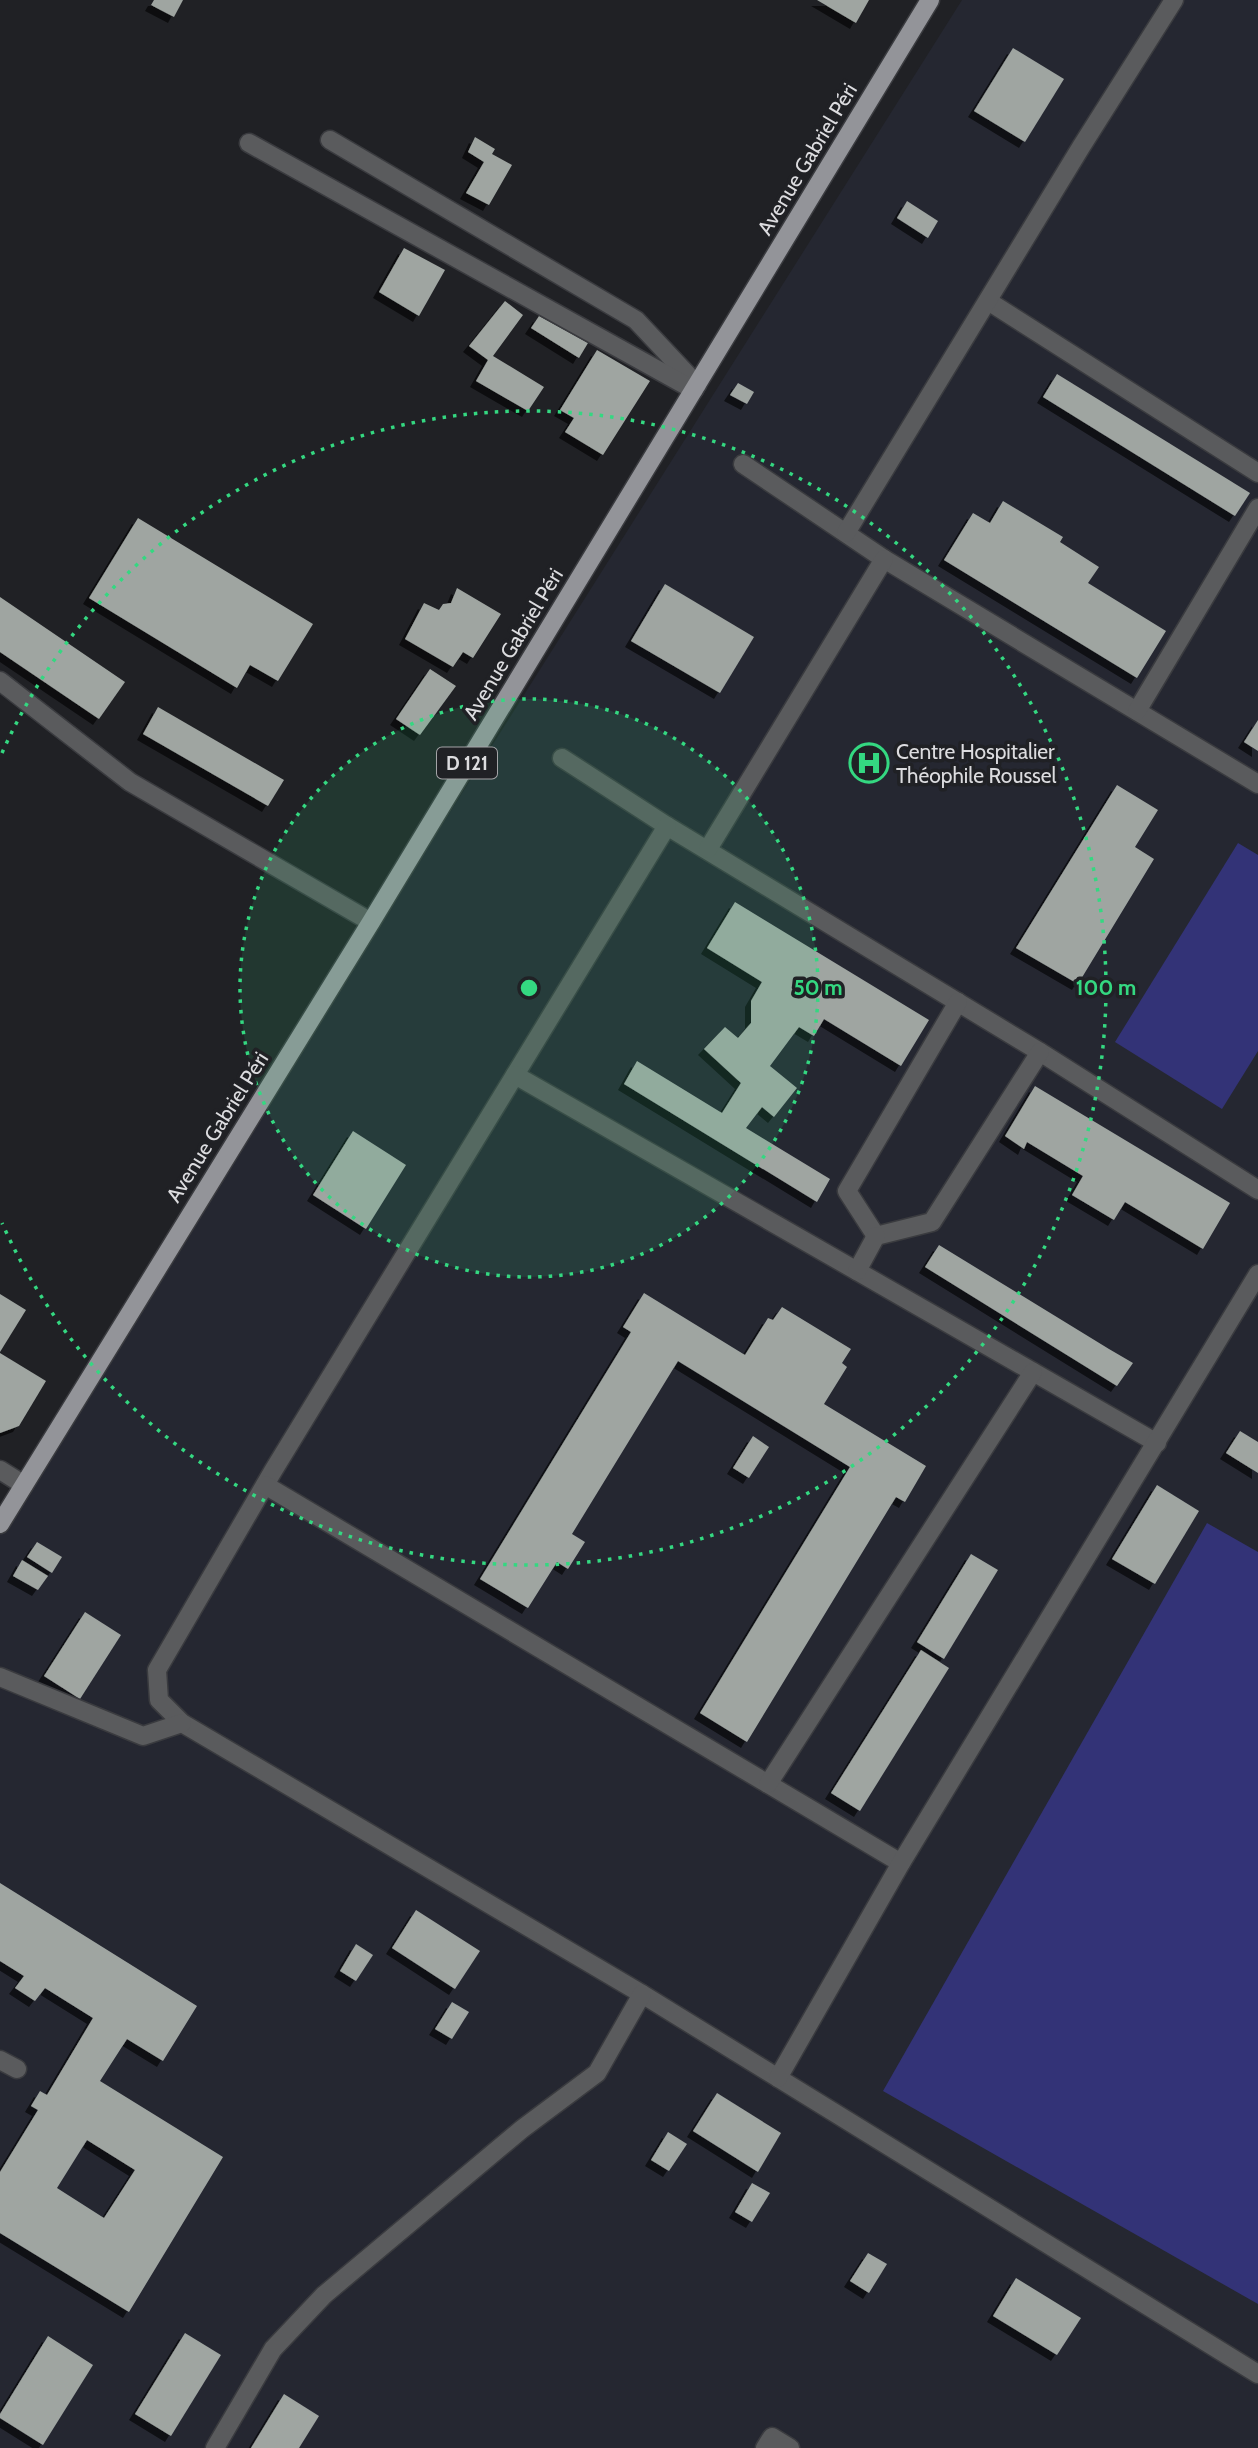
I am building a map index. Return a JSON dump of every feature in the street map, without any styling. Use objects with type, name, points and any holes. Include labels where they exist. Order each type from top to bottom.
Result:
[{"type":"main road","name":"Avenue Gabriel Péri","points":[[0,1524],[371,922],[930,0]]},
{"type":"street","points":[[846,533],[1174,0]]},
{"type":"street","points":[[330,140],[636,320],[695,388]]},
{"type":"street","points":[[248,143],[695,388]]},
{"type":"street","points":[[988,301],[1258,473]]},
{"type":"street","points":[[743,464],[884,559],[1258,784]]},
{"type":"street","points":[[1137,711],[1258,508]]},
{"type":"street","points":[[708,849],[884,559]]},
{"type":"street","points":[[0,681],[130,782],[371,922]]},
{"type":"street","points":[[562,758],[1040,1052],[1258,1190]]},
{"type":"street","points":[[667,825],[265,1485],[157,1670],[159,1700],[182,1723],[642,1994],[1258,2374]]},
{"type":"street","points":[[876,1236],[847,1191],[958,1002]]},
{"type":"street","points":[[857,1271],[876,1236],[932,1222],[1040,1052]]},
{"type":"street","points":[[514,1075],[1157,1443]]},
{"type":"street","points":[[778,2078],[901,1863],[1258,1274]]},
{"type":"street","points":[[768,1784],[1033,1372]]},
{"type":"street","points":[[0,1470],[24,1485]]},
{"type":"street","points":[[265,1485],[901,1863]]},
{"type":"street","points":[[0,1677],[143,1736],[182,1723]]},
{"type":"street","points":[[215,2448],[273,2349],[324,2295],[522,2129],[597,2073],[642,1994]]},
{"type":"street","points":[[0,2060],[17,2069]]},
{"type":"street","points":[[765,2448],[772,2437],[790,2448]]},
{"type":"shaded area","name":"Centre Hospitalier Théophile Roussel","points":[[962,0],[1258,0],[1258,2448],[0,2448],[0,1526]]},
{"type":"shaded area","points":[[1238,843],[1258,855],[1258,1051],[1222,1109],[1115,1042]]},
{"type":"shaded area","points":[[1207,1523],[1258,1552],[1258,2304],[883,2091]]},
{"type":"building","points":[[154,0],[183,0],[174,17],[151,5]]},
{"type":"building","points":[[817,0],[869,0],[856,23]]},
{"type":"building","points":[[1013,48],[1064,79],[1025,142],[974,111]]},
{"type":"building","points":[[475,137],[495,149],[492,154],[512,165],[489,205],[466,193],[484,162],[468,152]]},
{"type":"building","points":[[907,201],[938,221],[928,238],[897,218]]},
{"type":"building","points":[[404,248],[445,270],[419,316],[379,292]]},
{"type":"building","points":[[505,301],[523,315],[493,356],[544,387],[528,411],[476,381],[488,360],[469,346]]},
{"type":"building","points":[[539,316],[588,343],[579,358],[531,328]]},
{"type":"building","points":[[597,350],[650,381],[603,455],[565,432],[574,418],[560,410]]},
{"type":"building","points":[[1057,374],[1250,493],[1235,516],[1043,397]]},
{"type":"building","points":[[738,383],[754,392],[747,404],[730,395]]},
{"type":"building","points":[[1003,501],[1063,537],[1060,542],[1099,567],[1088,583],[1166,631],[1137,678],[944,560],[973,513],[990,523]]},
{"type":"building","points":[[138,518],[313,624],[278,681],[250,665],[237,688],[89,598]]},
{"type":"building","points":[[665,584],[754,637],[720,693],[631,641]]},
{"type":"building","points":[[457,588],[501,614],[473,658],[463,652],[453,667],[405,639],[424,603],[439,610],[443,604],[451,603]]},
{"type":"building","points":[[0,597],[125,682],[99,719],[0,652]]},
{"type":"building","points":[[430,669],[456,686],[420,735],[396,719]]},
{"type":"building","points":[[158,707],[284,780],[268,806],[143,734]]},
{"type":"building","points":[[1258,720],[1258,751],[1244,742]]},
{"type":"building","points":[[1117,785],[1158,810],[1135,847],[1154,859],[1078,984],[1016,948]]},
{"type":"building","points":[[735,902],[929,1020],[901,1066],[824,1019],[814,1036],[799,1027],[770,1066],[797,1088],[774,1117],[762,1107],[746,1128],[830,1179],[817,1202],[624,1084],[637,1061],[722,1113],[741,1083],[704,1049],[725,1027],[738,1038],[751,1023],[751,1001],[762,982],[707,948]]},
{"type":"building","points":[[1035,1086],[1230,1203],[1203,1249],[1125,1202],[1114,1220],[1072,1195],[1083,1176],[1027,1142],[1024,1149],[1005,1136]]},
{"type":"building","points":[[353,1131],[406,1165],[366,1229],[313,1195]]},
{"type":"building","points":[[939,1245],[1133,1363],[1117,1386],[925,1267]]},
{"type":"building","points":[[644,1293],[745,1355],[768,1318],[773,1320],[782,1307],[851,1349],[842,1363],[847,1367],[824,1404],[926,1466],[905,1502],[896,1497],[747,1742],[700,1713],[850,1467],[678,1361],[572,1534],[585,1542],[568,1569],[557,1562],[528,1608],[480,1579],[631,1332],[623,1327]]},
{"type":"building","points":[[0,1294],[26,1310],[0,1352]]},
{"type":"building","points":[[0,1353],[46,1381],[19,1426],[0,1433]]},
{"type":"building","points":[[1240,1431],[1258,1442],[1258,1473],[1226,1453]]},
{"type":"building","points":[[753,1436],[769,1447],[749,1478],[733,1468]]},
{"type":"building","points":[[1157,1485],[1199,1511],[1155,1584],[1112,1559]]},
{"type":"building","points":[[37,1542],[62,1557],[52,1573],[27,1557]]},
{"type":"building","points":[[971,1554],[998,1570],[944,1659],[917,1642]]},
{"type":"building","points":[[22,1560],[48,1576],[38,1590],[13,1576]]},
{"type":"building","points":[[85,1612],[121,1635],[80,1699],[44,1676]]},
{"type":"building","points":[[921,1650],[949,1668],[860,1811],[831,1793]]},
{"type":"building","points":[[0,1883],[197,2006],[163,2061],[127,2039],[100,2081],[223,2157],[129,2312],[0,2233],[0,2172],[38,2110],[31,2106],[40,2091],[47,2095],[93,2018],[45,1988],[35,2001],[15,1988],[24,1976],[0,1961]],"holes":[[[87,2140],[135,2170],[104,2218],[57,2188]]]},
{"type":"building","points":[[416,1910],[480,1951],[455,1989],[392,1948]]},
{"type":"building","points":[[356,1944],[373,1955],[356,1981],[340,1971]]},
{"type":"building","points":[[452,2002],[469,2012],[452,2039],[435,2029]]},
{"type":"building","points":[[717,2093],[781,2133],[758,2172],[693,2131]]},
{"type":"building","points":[[668,2132],[687,2144],[669,2171],[651,2160]]},
{"type":"building","points":[[752,2183],[770,2193],[752,2222],[735,2212]]},
{"type":"building","points":[[868,2253],[887,2264],[869,2293],[850,2281]]},
{"type":"building","points":[[1016,2278],[1081,2318],[1057,2355],[993,2316]]},
{"type":"building","points":[[185,2333],[221,2355],[171,2436],[135,2414]]},
{"type":"building","points":[[48,2336],[93,2365],[43,2445],[0,2418],[0,2414]]},
{"type":"building","points":[[284,2394],[319,2416],[299,2448],[251,2448]]},
{"type":"place","name":"Centre Hospitalier Théophile Roussel","points":[[869,763]]}]
